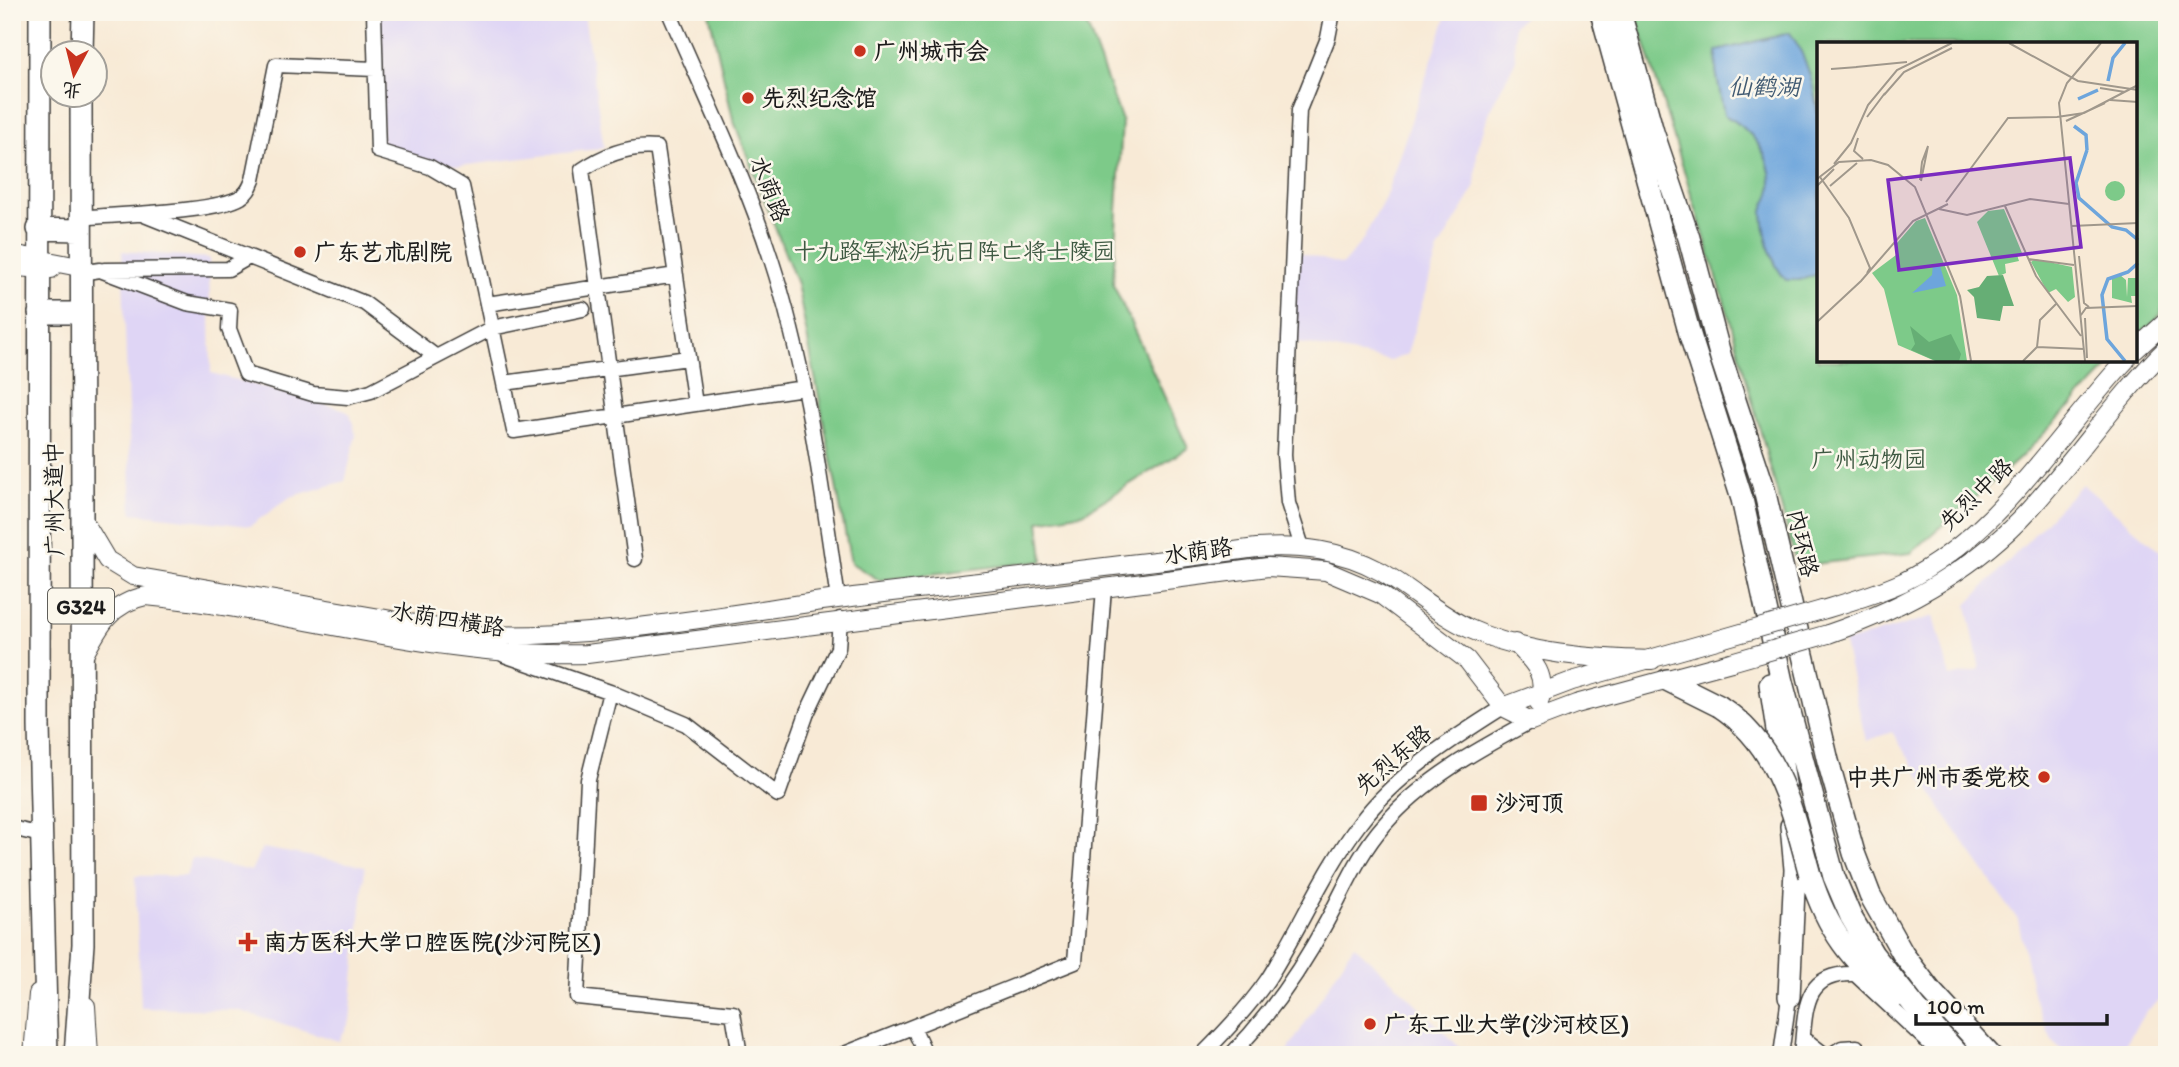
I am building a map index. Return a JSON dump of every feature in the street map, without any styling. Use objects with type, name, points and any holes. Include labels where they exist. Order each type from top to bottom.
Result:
[{"type":"highway","name":"广州大道中","points":[[40,12],[38,263],[41,835],[47,1055]]},
{"type":"highway","points":[[82,38],[83,12]]},
{"type":"highway","points":[[1601,12],[1750,528],[1803,767],[1827,856],[1851,917],[1873,954],[1900,990],[1958,1055]]},
{"type":"highway","name":"内环路","points":[[1620,12],[1653,132],[1689,238],[1721,358],[1763,485],[1828,761],[1854,853],[1870,895],[1903,954],[1931,991],[1990,1055]]},
{"type":"highway","name":"广州大道中","points":[[75,1055],[83,944],[80,108]]},
{"type":"highway","points":[[38,229],[79,224]]},
{"type":"highway","points":[[39,313],[80,313]]},
{"type":"highway","points":[[1724,445],[1753,577],[1792,837],[1795,869],[1788,997]]},
{"type":"highway","points":[[1667,680],[1718,706],[1751,733],[1780,775],[1817,897],[1841,944],[1858,965],[1958,1055]]},
{"type":"main road","points":[[12,254],[38,263],[79,270]]},
{"type":"main road","points":[[12,267],[38,263]]},
{"type":"main road","points":[[2137,348],[2167,321]]},
{"type":"main road","points":[[2129,388],[2167,348]]},
{"type":"main road","name":"先烈中路","points":[[1724,638],[1822,610],[1904,581],[1943,558],[1986,523],[2023,487],[2124,362]]},
{"type":"main road","name":"先烈东路","points":[[1531,721],[1576,704],[1828,634],[1878,617],[1915,599],[1955,574],[2000,537],[2046,491],[2129,388]]},
{"type":"main road","name":"水荫四横路","points":[[81,516],[107,560],[133,576],[480,635],[589,635],[838,599]]},
{"type":"main road","points":[[1986,523],[2000,537]]},
{"type":"main road","name":"水荫路","points":[[1531,721],[1503,707],[1461,656],[1380,594],[1326,571],[1268,566],[840,619],[838,599],[1257,548],[1302,547],[1364,564],[1457,622],[1515,643],[1591,658],[1652,660]]},
{"type":"main road","name":"水荫四横路","points":[[81,660],[104,618],[123,603],[146,596],[502,654],[587,654],[840,619]]},
{"type":"main road","name":"先烈东路","points":[[1503,707],[1543,692],[1724,638]]},
{"type":"main road","points":[[1515,643],[1538,667],[1543,692],[1531,721]]},
{"type":"main road","name":"广州大道中","points":[[83,944],[89,1055]]},
{"type":"main road","name":"广州大道中","points":[[33,1055],[42,945]]},
{"type":"street","points":[[374,12],[378,150],[430,167],[462,186],[514,431],[804,388]]},
{"type":"street","name":"水荫路","points":[[669,12],[767,247],[789,320],[804,388],[838,599]]},
{"type":"street","points":[[1302,547],[1288,503],[1284,455],[1298,110],[1328,38],[1333,12]]},
{"type":"street","points":[[79,224],[136,212],[184,209],[233,201],[244,195],[255,172],[276,65],[375,69]]},
{"type":"street","points":[[635,559],[618,416],[608,369],[582,170],[602,156],[642,147],[657,148],[695,404]]},
{"type":"street","points":[[136,212],[364,303],[435,356]]},
{"type":"street","points":[[79,270],[160,267],[196,272],[228,269],[249,257]]},
{"type":"street","points":[[100,270],[187,303],[230,310],[229,329],[246,374],[282,387],[313,394],[348,397],[371,391],[492,328],[583,309]]},
{"type":"street","points":[[487,304],[676,275]]},
{"type":"street","points":[[504,383],[688,358]]},
{"type":"street","points":[[2129,388],[2167,358]]},
{"type":"street","points":[[842,1055],[1076,962],[1104,588]]},
{"type":"street","points":[[502,654],[610,692],[686,724],[778,795],[807,713],[838,648],[840,619]]},
{"type":"street","points":[[610,692],[588,780],[577,997],[733,1013],[740,1055]]},
{"type":"street","name":"先烈东路","points":[[1202,1055],[1245,1010],[1267,980],[1329,870],[1361,821],[1383,796],[1456,737],[1503,707]]},
{"type":"street","name":"先烈东路","points":[[1231,1055],[1287,988],[1352,873],[1385,823],[1437,778],[1475,751],[1531,721]]},
{"type":"street","points":[[12,828],[41,835]]},
{"type":"street","points":[[1801,1055],[1810,997],[1818,981],[1836,973],[1856,974],[1942,1055]]},
{"type":"street","points":[[1781,1055],[1788,997]]},
{"type":"street","points":[[913,1027],[926,1055]]},
{"type":"street","points":[[1803,1038],[1825,1055]]},
{"type":"street","points":[[1831,1055],[1842,1048],[1857,1047],[1864,1055]]},
{"type":"shaded area","points":[[376,12],[584,14],[604,148],[459,166],[383,151]]},
{"type":"shaded area","points":[[1448,12],[1530,12],[1514,25],[1515,62],[1489,111],[1477,151],[1475,188],[1438,250],[1407,354],[1391,361],[1280,339],[1291,250],[1342,265],[1362,241],[1385,198]]},
{"type":"shaded area","points":[[122,251],[209,258],[211,373],[343,409],[350,414],[356,435],[345,481],[290,497],[250,526],[132,513]]},
{"type":"shaded area","name":"中共广州市委党校","points":[[2082,484],[2167,557],[2167,995],[2146,1011],[2122,1049],[2113,1055],[2068,1055],[2052,1041],[2034,997],[2018,920],[1951,824],[1892,732],[1866,741],[1844,643],[1934,616],[1950,677],[1980,670],[1967,605]]},
{"type":"shaded area","name":"南方医科大学口腔医院(沙河院区)","points":[[262,848],[365,866],[350,1021],[339,1041],[237,1010],[141,1008],[135,876],[186,876],[192,858],[251,871]]},
{"type":"shaded area","name":"广东工业大学(沙河校区)","points":[[1354,945],[1405,993],[1467,1055],[1285,1055]]},
{"type":"green space","name":"十九路军淞沪抗日阵亡将士陵园","points":[[1082,12],[1122,121],[1113,284],[1188,448],[1083,513],[1039,521],[1043,561],[879,580],[851,563],[797,284],[733,119],[709,13]]},
{"type":"green space","name":"广州动物园","points":[[1635,12],[2167,12],[2167,291],[2161,314],[2137,338],[2137,42],[1817,42],[1817,362],[2114,362],[2019,459],[1911,553],[1797,566],[1731,323]]},
{"type":"water","name":"仙鹤湖","points":[[1790,33],[1804,57],[1817,110],[1817,274],[1800,280],[1786,280],[1773,258],[1763,214],[1771,189],[1768,165],[1752,136],[1724,115],[1716,71],[1717,51]]},
{"type":"place","name":"广州城市会","points":[[860,51]]},
{"type":"place","name":"先烈纪念馆","points":[[748,98]]},
{"type":"place","name":"广东艺术剧院","points":[[300,252]]},
{"type":"place","name":"中共广州市委党校","points":[[2044,777]]},
{"type":"place","name":"沙河顶","points":[[1479,803]]},
{"type":"place","name":"南方医科大学口腔医院(沙河院区)","points":[[248,942]]},
{"type":"place","name":"广东工业大学(沙河校区)","points":[[1370,1024]]}]
